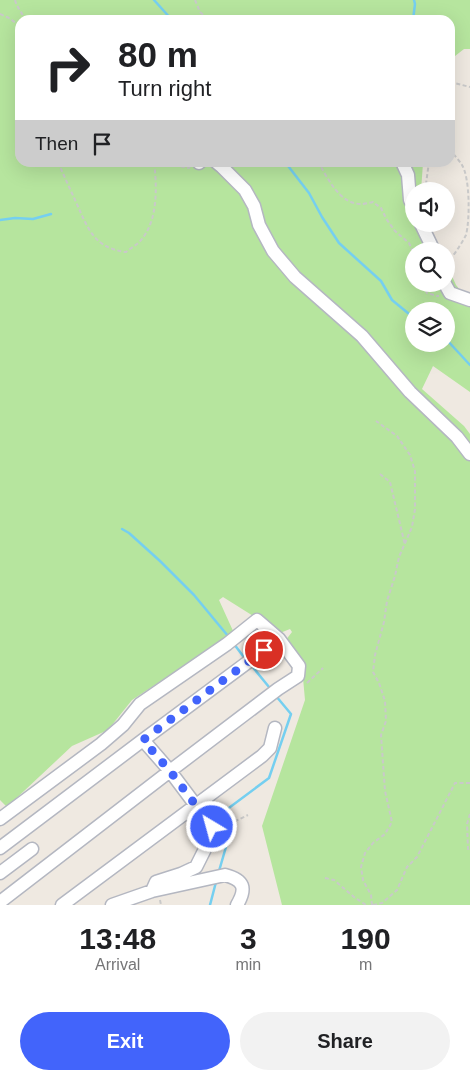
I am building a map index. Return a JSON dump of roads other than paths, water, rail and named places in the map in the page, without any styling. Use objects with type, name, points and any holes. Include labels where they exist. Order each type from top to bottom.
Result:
[{"type":"street","points":[[222,167],[245,190],[254,206],[259,225],[273,251],[295,277],[362,336],[410,392],[457,437],[470,454]]},
{"type":"street","points":[[404,167],[409,182]]},
{"type":"street","points":[[455,292],[470,300]]},
{"type":"street","points":[[0,819],[123,726],[140,704],[227,644],[257,620],[279,639],[299,666],[298,676],[278,689],[0,902]]},
{"type":"street","points":[[0,848],[279,639]]},
{"type":"street","points":[[62,905],[196,806],[270,748],[275,728]]},
{"type":"street","points":[[143,740],[170,771],[212,827],[209,841],[196,867],[156,882],[152,891]]},
{"type":"street","points":[[0,873],[32,849]]},
{"type":"street","points":[[112,905],[152,891],[224,876],[233,877],[243,887],[243,894],[237,905]]},
{"type":"waterway","points":[[154,0],[168,15]]},
{"type":"waterway","points":[[414,0],[414,15]]},
{"type":"waterway","points":[[289,167],[309,193],[339,243],[381,281],[392,300],[405,311]]},
{"type":"waterway","points":[[0,220],[15,218],[33,219],[51,214]]},
{"type":"waterway","points":[[455,349],[470,365]]},
{"type":"waterway","points":[[122,529],[160,561],[194,595],[228,636]]},
{"type":"waterway","points":[[234,644],[243,656]]},
{"type":"waterway","points":[[251,665],[269,687]]},
{"type":"waterway","points":[[219,871],[228,840],[214,819],[269,778],[291,714],[276,696]]},
{"type":"waterway","points":[[210,905],[216,882]]}]
